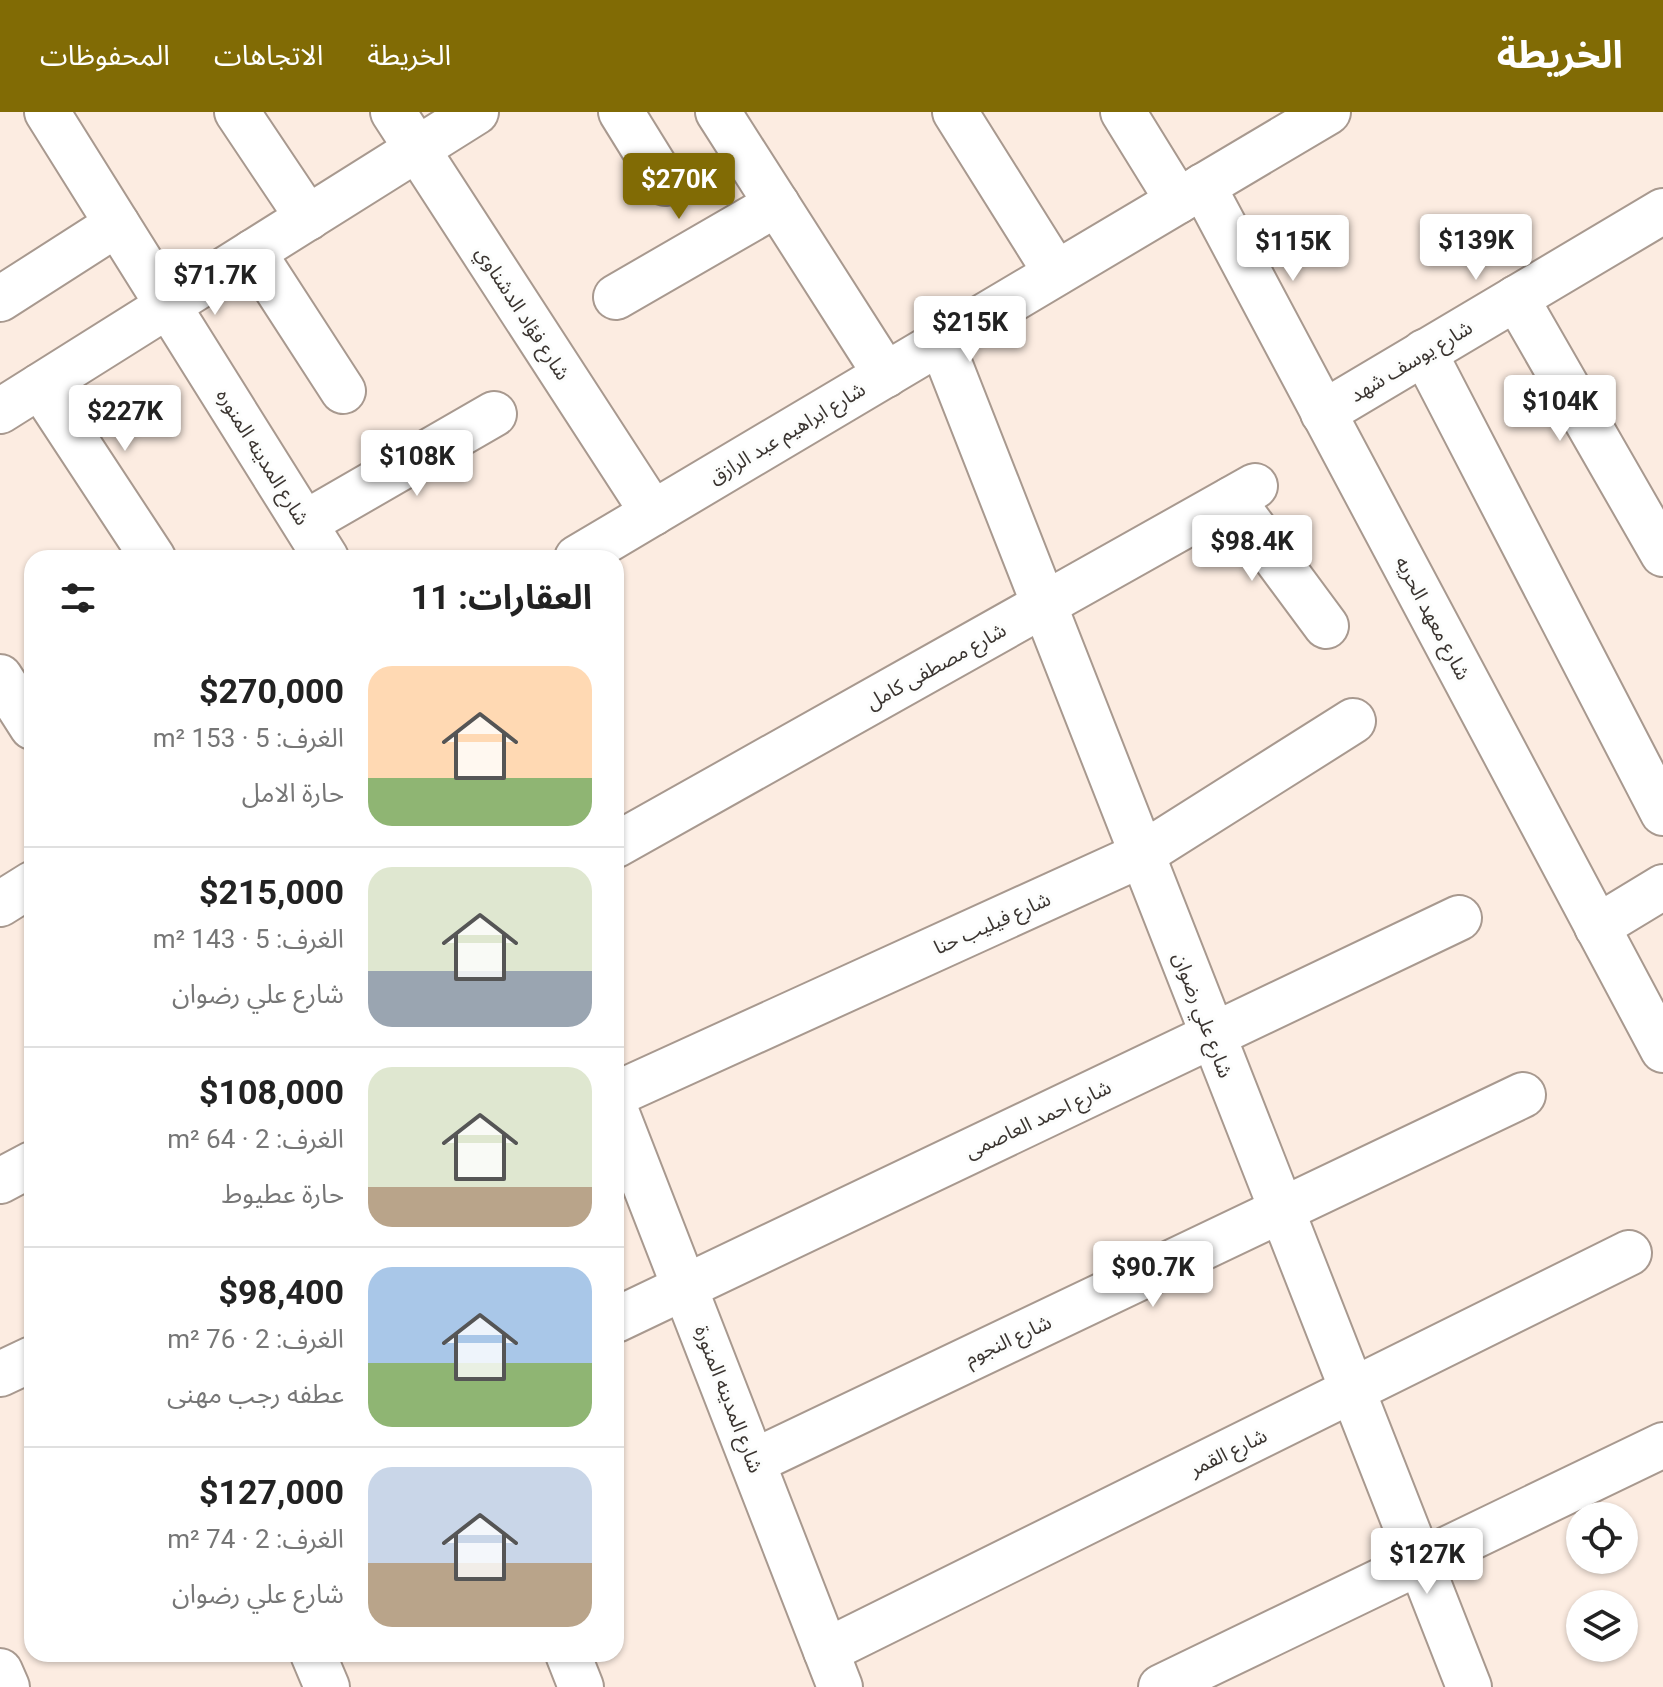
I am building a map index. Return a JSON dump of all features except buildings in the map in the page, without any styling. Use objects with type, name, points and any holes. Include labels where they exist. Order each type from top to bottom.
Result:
[{"type":"street","name":"شارع المدينه المنوره","points":[[47,112],[316,541]]},
{"type":"street","points":[[237,112],[308,218]]},
{"type":"street","name":"شارع فؤاد الدشناوي","points":[[393,112],[653,513]]},
{"type":"street","points":[[0,411],[476,112]]},
{"type":"street","points":[[621,112],[665,183]]},
{"type":"street","points":[[718,112],[886,375]]},
{"type":"street","points":[[955,112],[1056,273]]},
{"type":"street","name":"شارع معهد الحريه","points":[[1123,112],[1191,193],[1323,413],[1663,1050]]},
{"type":"street","name":"شارع ابراهيم عبد الرازق","points":[[591,550],[1328,112]]},
{"type":"street","points":[[616,297],[777,204]]},
{"type":"street","name":"شارع يوسف شهد","points":[[1323,413],[1663,211]]},
{"type":"street","points":[[0,299],[117,224]]},
{"type":"street","points":[[253,252],[343,391]]},
{"type":"street","points":[[1516,298],[1663,554]]},
{"type":"street","name":"شارع علي رضوان","points":[[941,342],[1469,1687]]},
{"type":"street","points":[[1424,352],[1663,813]]},
{"type":"street","points":[[40,386],[148,550]]},
{"type":"street","points":[[316,541],[494,414]]},
{"type":"street","name":"شارع مصطفى كامل","points":[[624,841],[1243,493],[1326,626]]},
{"type":"street","points":[[0,677],[24,714]]},
{"type":"street","name":"شارع فيليب حنا","points":[[624,1090],[1141,855],[1353,721]]},
{"type":"street","points":[[1597,927],[1663,887]]},
{"type":"street","points":[[0,904],[24,889]]},
{"type":"street","name":"شارع احمد العاصمى","points":[[624,1316],[1459,918]]},
{"type":"street","name":"شارع النجوم","points":[[753,1462],[1523,1095]]},
{"type":"street","name":"شارع المدينه المنورة","points":[[624,1131],[833,1669]]},
{"type":"street","points":[[0,1181],[24,1168]]},
{"type":"street","name":"شارع القمر","points":[[833,1669],[1352,1390],[1629,1253]]},
{"type":"street","points":[[0,1374],[24,1363]]},
{"type":"street","points":[[1161,1687],[1663,1445]]},
{"type":"street","points":[[316,1662],[327,1687]]},
{"type":"street","points":[[571,1662],[581,1687]]},
{"type":"street","points":[[0,1671],[7,1687]]}]
